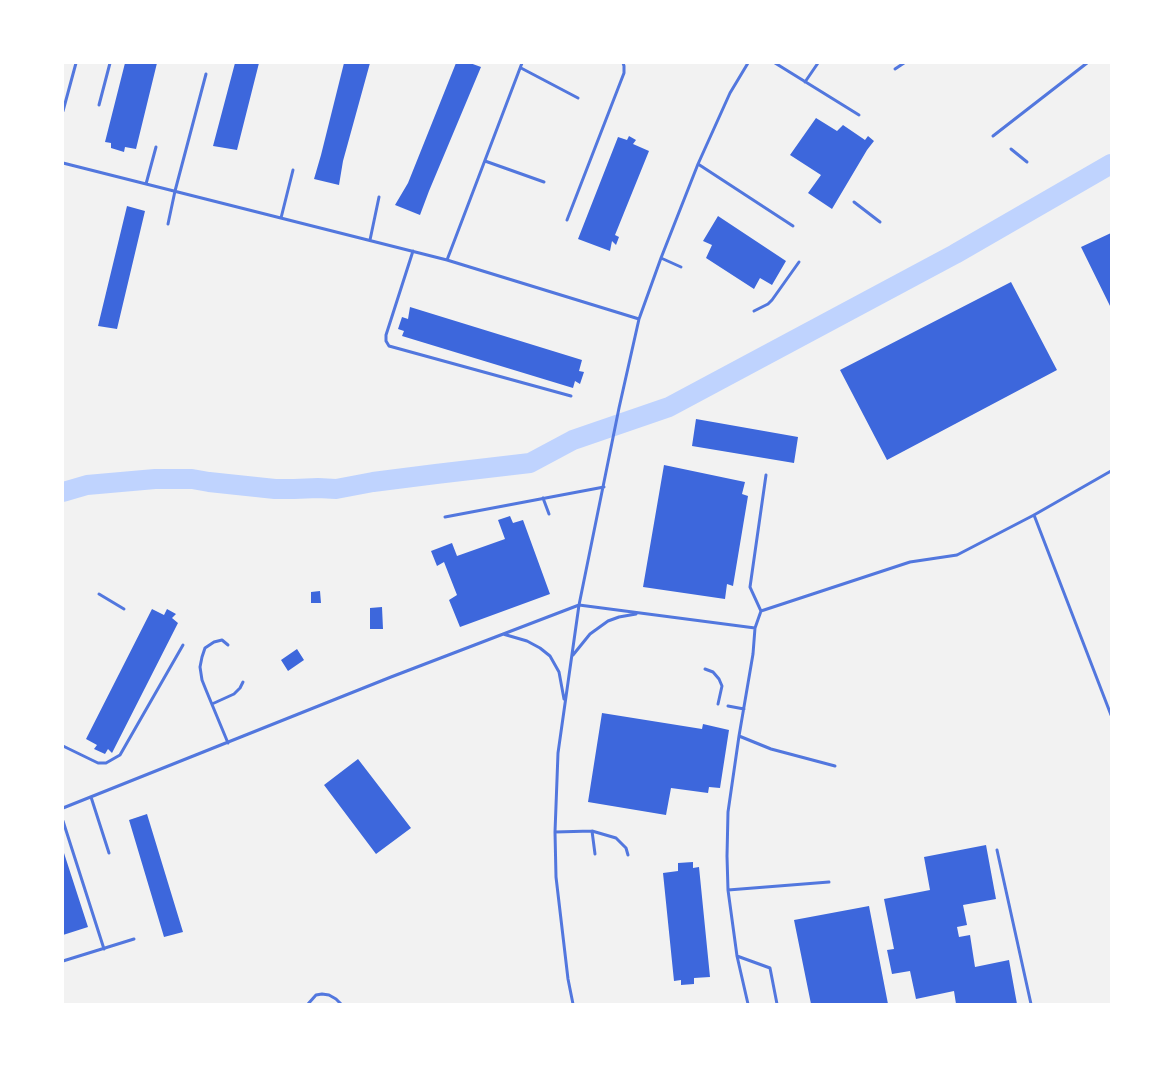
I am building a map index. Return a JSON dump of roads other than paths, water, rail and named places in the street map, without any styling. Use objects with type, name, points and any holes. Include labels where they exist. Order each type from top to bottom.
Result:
[{"type":"lane","points":[[63,111],[76,63]]},
{"type":"lane","points":[[99,105],[110,63]]},
{"type":"lane","points":[[447,260],[522,63]]},
{"type":"lane","points":[[567,220],[624,73],[623,63]]},
{"type":"lane","points":[[573,1004],[568,979],[556,877],[555,832],[558,753],[579,605],[639,319],[698,164],[730,93],[748,63]]},
{"type":"lane","points":[[775,63],[859,115]]},
{"type":"lane","points":[[805,82],[818,63]]},
{"type":"lane","points":[[895,70],[904,63]]},
{"type":"lane","points":[[993,136],[1086,63]]},
{"type":"lane","points":[[521,68],[578,98]]},
{"type":"lane","points":[[168,224],[175,191],[206,74]]},
{"type":"lane","points":[[146,184],[156,147]]},
{"type":"lane","points":[[1011,149],[1027,162]]},
{"type":"lane","points":[[485,161],[544,182]]},
{"type":"lane","points":[[63,163],[447,260],[639,319]]},
{"type":"lane","points":[[698,164],[793,226]]},
{"type":"lane","points":[[281,218],[292,170]]},
{"type":"lane","points":[[370,240],[379,198]]},
{"type":"lane","points":[[854,202],[880,222]]},
{"type":"lane","points":[[413,251],[386,335],[386,341],[390,346],[571,396]]},
{"type":"lane","points":[[661,258],[681,267]]},
{"type":"lane","points":[[754,311],[768,304],[799,262]]},
{"type":"lane","points":[[761,611],[910,562],[957,555],[1034,515],[1111,471]]},
{"type":"lane","points":[[748,1004],[737,956],[728,890],[728,812],[739,736],[754,654],[755,628],[761,611],[750,587],[766,475]]},
{"type":"lane","points":[[445,517],[604,487]]},
{"type":"lane","points":[[543,498],[549,514]]},
{"type":"lane","points":[[1034,515],[1111,715]]},
{"type":"lane","points":[[99,594],[124,609]]},
{"type":"lane","points":[[63,808],[391,677],[579,605],[755,628]]},
{"type":"lane","points":[[572,656],[590,634],[608,621],[619,617],[640,613]]},
{"type":"lane","points":[[503,634],[527,641],[540,648],[550,656],[559,672],[565,703]]},
{"type":"lane","points":[[228,645],[222,640],[214,642],[205,648],[200,667],[202,680],[228,743]]},
{"type":"lane","points":[[63,746],[98,762],[106,763],[120,755],[183,645]]},
{"type":"lane","points":[[705,669],[713,672],[719,679],[722,686],[718,704]]},
{"type":"lane","points":[[212,704],[234,694],[243,682]]},
{"type":"lane","points":[[728,706],[744,710]]},
{"type":"lane","points":[[739,736],[771,749],[835,766]]},
{"type":"lane","points":[[91,797],[108,853]]},
{"type":"lane","points":[[63,821],[104,949]]},
{"type":"lane","points":[[555,832],[592,831],[616,838],[626,848],[628,855]]},
{"type":"lane","points":[[592,831],[595,854]]},
{"type":"lane","points":[[997,850],[1031,1004]]},
{"type":"lane","points":[[728,890],[829,882]]},
{"type":"lane","points":[[63,961],[134,939]]},
{"type":"lane","points":[[737,956],[770,968],[777,1004]]},
{"type":"lane","points":[[308,1004],[316,995],[322,994],[329,995],[341,1004]]},
{"type":"waterway","points":[[63,492],[87,485],[155,479],[192,479],[275,489],[336,489],[373,482],[530,463],[573,440],[669,407],[955,254],[1111,164]]}]
